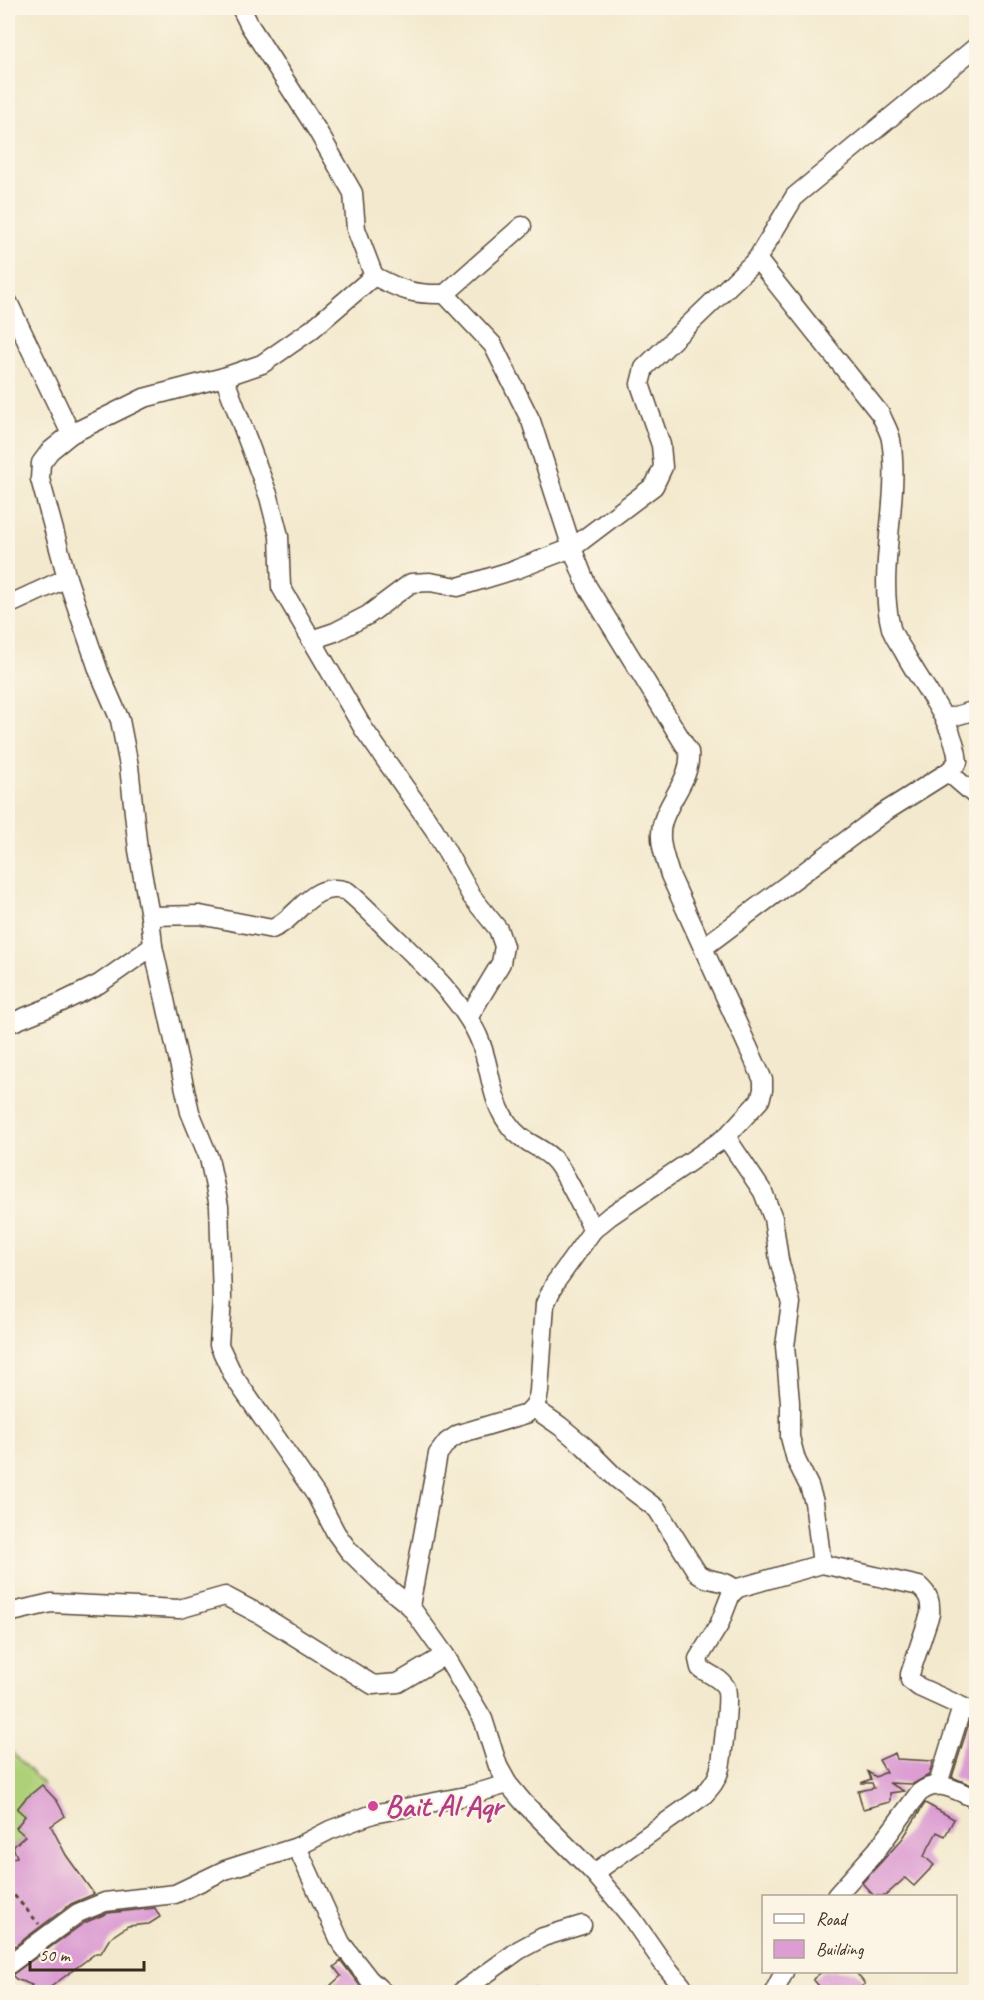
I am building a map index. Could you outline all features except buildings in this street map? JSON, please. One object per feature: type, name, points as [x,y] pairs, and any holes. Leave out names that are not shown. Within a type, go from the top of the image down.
[{"type":"street","points":[[241,8],[250,26],[317,130],[353,193],[356,230],[374,276],[401,290],[423,295],[445,294],[522,226]]},
{"type":"street","points":[[311,640],[335,632],[368,615],[411,583],[430,582],[458,586],[517,569],[572,548],[654,486],[663,467],[662,445],[640,384],[644,368],[757,259],[795,196],[976,47]]},
{"type":"street","points":[[704,946],[883,813],[948,772],[958,762],[957,746],[945,719],[916,675],[891,629],[886,587],[893,468],[891,438],[881,415],[757,259]]},
{"type":"street","points":[[374,276],[311,330],[262,364],[224,377],[144,398],[71,434],[41,463],[40,479],[67,578],[99,672],[120,720],[129,766],[138,850],[150,915],[153,946],[190,1112],[209,1158],[219,1206],[222,1298],[219,1345],[234,1377],[316,1495],[336,1533],[349,1551],[384,1585],[410,1606],[445,1655],[483,1719],[498,1766],[508,1784],[594,1873],[631,1917],[663,1963],[687,1992]]},
{"type":"street","points":[[410,1606],[438,1454],[447,1442],[459,1434],[526,1414],[534,1408],[539,1391],[545,1304],[555,1283],[593,1230],[726,1137],[760,1100],[764,1090],[763,1080],[670,875],[661,846],[662,822],[691,764],[689,752],[587,586],[572,548],[531,421],[493,345],[445,294]]},
{"type":"street","points":[[8,302],[71,434]]},
{"type":"street","points":[[224,377],[269,497],[279,536],[281,587],[363,728],[434,829],[472,897],[498,929],[504,946],[501,963],[468,1018]]},
{"type":"street","points":[[8,605],[67,578]]},
{"type":"street","points":[[945,719],[976,710]]},
{"type":"street","points":[[948,772],[976,796]]},
{"type":"street","points":[[150,915],[200,915],[272,929],[278,927],[305,903],[327,889],[337,888],[347,891],[411,952],[468,1018],[485,1057],[499,1109],[515,1133],[556,1162],[593,1230]]},
{"type":"street","points":[[8,1024],[99,984],[153,946]]},
{"type":"street","points":[[726,1137],[763,1192],[773,1218],[779,1260],[791,1302],[785,1346],[790,1402],[790,1437],[796,1460],[814,1502],[822,1564]]},
{"type":"street","points":[[534,1408],[560,1426],[616,1478],[657,1509],[698,1574],[706,1579],[726,1583],[735,1590]]},
{"type":"street","points":[[594,1873],[703,1796],[713,1785],[722,1757],[727,1693],[721,1681],[700,1668],[698,1659],[719,1625],[735,1590],[822,1564],[919,1586],[927,1593],[931,1603],[930,1614],[910,1680],[969,1710],[938,1784]]},
{"type":"street","points":[[8,1613],[51,1603],[179,1609],[225,1596],[261,1615],[373,1686],[398,1683],[445,1655]]},
{"type":"street","points":[[8,1965],[78,1913],[105,1902],[174,1894],[225,1870],[297,1847],[330,1830],[373,1814],[466,1796],[508,1784]]},
{"type":"street","points":[[837,1895],[876,1851],[919,1793],[931,1785],[938,1784],[976,1799]]},
{"type":"street","points":[[297,1847],[341,1943],[369,1979],[383,1992]]},
{"type":"street","points":[[461,1992],[519,1950],[543,1937],[582,1925]]},
{"type":"street","points":[[774,1992],[783,1973]]},
{"type":"path","points":[[8,1899],[13,1894],[48,1935]]},
{"type":"path","points":[[536,1986],[540,1992]]},
{"type":"green space","points":[[8,1748],[43,1784],[17,1809],[25,1816],[16,1828],[25,1836],[13,1847],[15,1853],[8,1859]]},
{"type":"place","name":"Bait Al Aqr","points":[[373,1806]]}]
